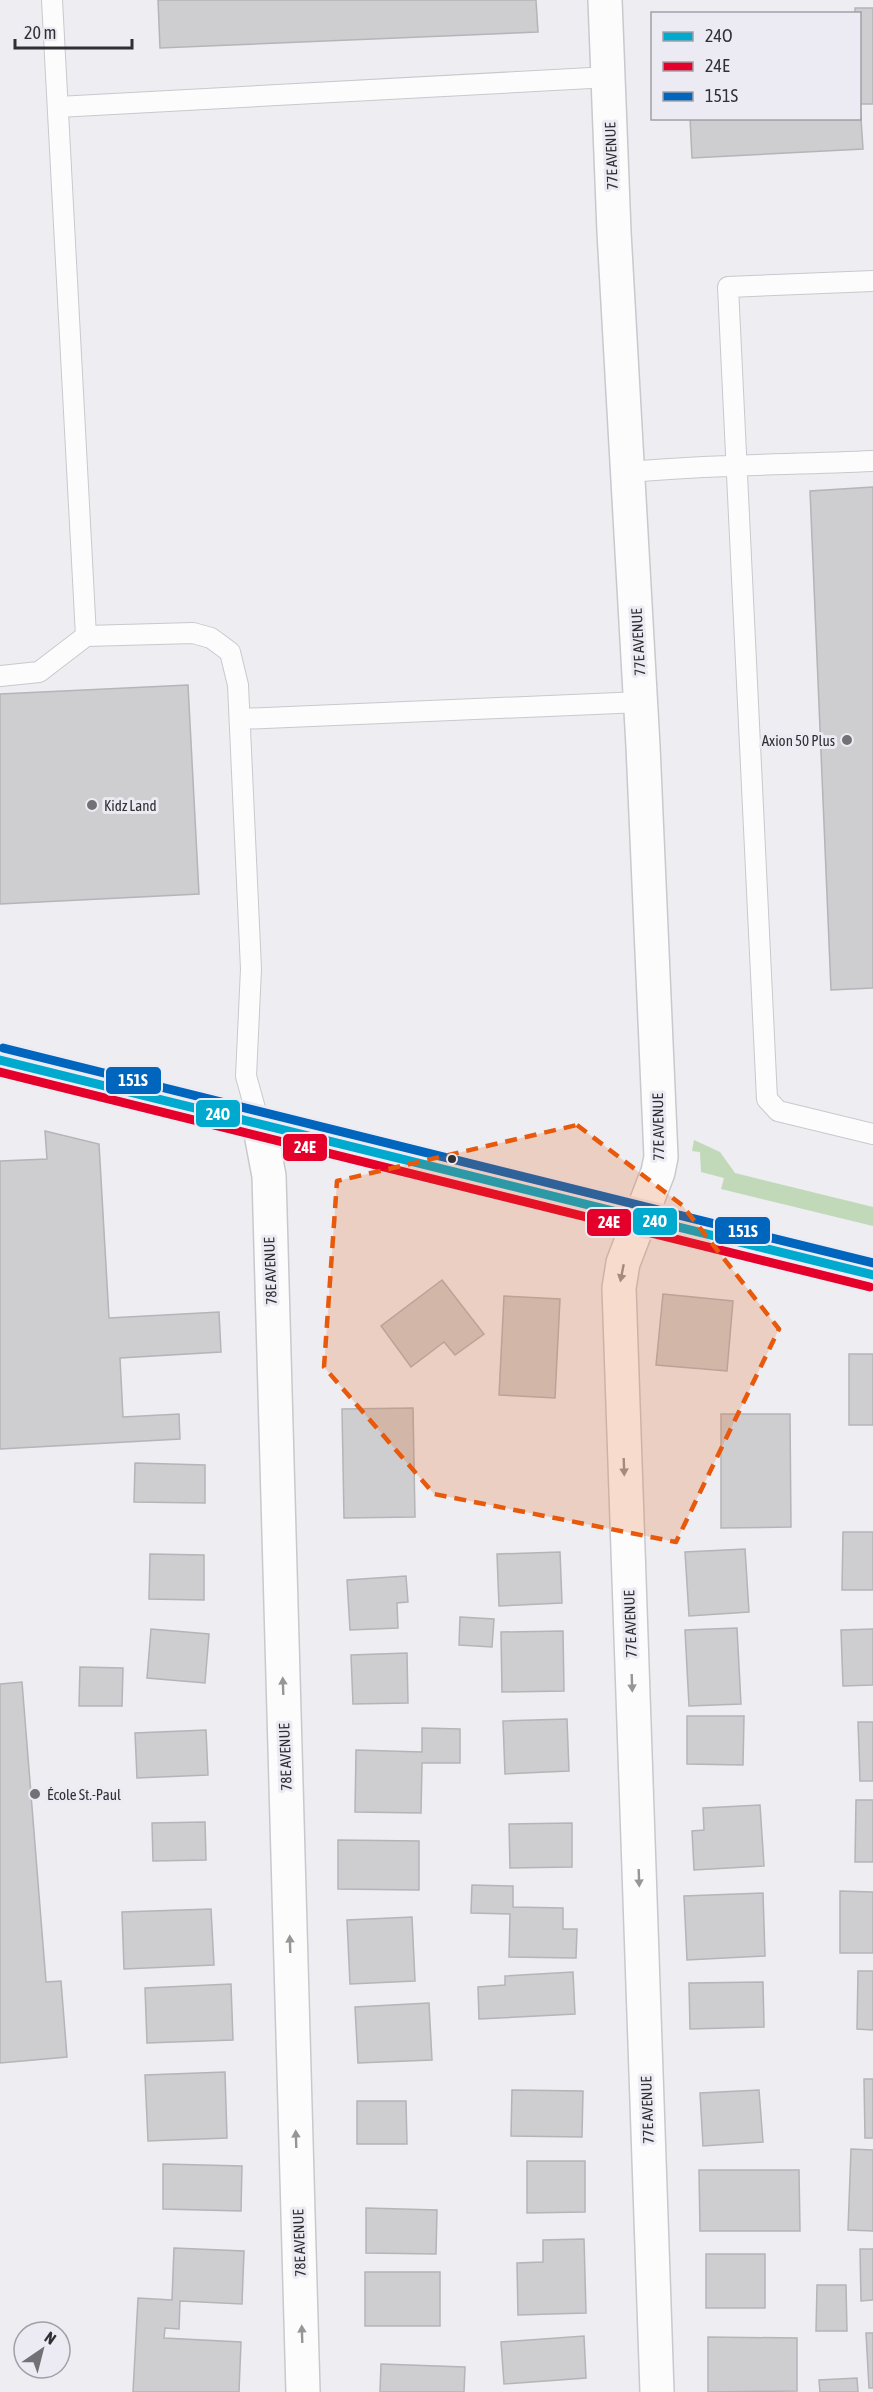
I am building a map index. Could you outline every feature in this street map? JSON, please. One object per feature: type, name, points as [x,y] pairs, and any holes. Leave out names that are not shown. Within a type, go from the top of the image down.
[{"type":"street","name":"77E AVENUE","points":[[605,0],[614,232],[641,702],[661,1157],[623,1263],[619,1288],[657,2392]]},
{"type":"street","points":[[0,1060],[873,1275]]},
{"type":"street","name":"78E AVENUE","points":[[259,1123],[269,1176],[303,2392]]},
{"type":"lane","points":[[52,0],[86,636]]},
{"type":"lane","points":[[58,106],[609,77]]},
{"type":"lane","points":[[873,281],[728,287],[767,1099],[778,1111],[873,1134]]},
{"type":"lane","points":[[628,472],[714,465],[737,467],[873,461]]},
{"type":"lane","points":[[0,676],[39,672],[86,636],[194,633],[221,643],[230,652],[235,666],[240,719],[251,969],[246,1076],[259,1123]]},
{"type":"lane","points":[[240,719],[641,702]]},
{"type":"highlighted area","points":[[577,1125],[682,1205],[779,1329],[676,1542],[434,1494],[324,1367],[337,1181]]},
{"type":"green space","points":[[694,1140],[720,1152],[735,1173],[873,1207],[873,1226],[721,1189],[724,1178],[701,1172],[700,1152],[692,1151]]},
{"type":"building","points":[[158,0],[536,0],[538,32],[160,48]]},
{"type":"building","points":[[855,8],[873,8],[873,104],[861,104],[861,12],[855,12]]},
{"type":"building","points":[[861,119],[863,149],[692,158],[690,120]]},
{"type":"building","name":"Axion 50 Plus","points":[[873,487],[873,988],[831,990],[810,491]]},
{"type":"building","points":[[188,685],[199,894],[0,904],[0,694]]},
{"type":"building","points":[[45,1131],[99,1144],[109,1318],[219,1312],[221,1352],[120,1358],[123,1417],[179,1414],[180,1439],[0,1449],[0,1161],[47,1159]]},
{"type":"building","points":[[442,1280],[484,1334],[455,1355],[444,1342],[411,1367],[381,1326]]},
{"type":"building","points":[[663,1294],[733,1301],[727,1371],[656,1365]]},
{"type":"building","points":[[504,1296],[560,1299],[555,1398],[499,1395]]},
{"type":"building","points":[[849,1354],[873,1354],[873,1425],[849,1425]]},
{"type":"building","points":[[413,1408],[415,1517],[344,1518],[342,1409]]},
{"type":"building","points":[[721,1414],[790,1414],[791,1527],[721,1528]]},
{"type":"building","points":[[135,1463],[205,1465],[205,1503],[134,1502]]},
{"type":"building","points":[[843,1532],[873,1532],[873,1590],[842,1590]]},
{"type":"building","points":[[745,1549],[749,1612],[689,1616],[685,1552]]},
{"type":"building","points":[[560,1552],[562,1603],[499,1606],[497,1554]]},
{"type":"building","points":[[150,1554],[204,1555],[204,1600],[149,1599]]},
{"type":"building","points":[[406,1576],[408,1602],[397,1603],[398,1628],[350,1630],[347,1580]]},
{"type":"building","points":[[460,1617],[494,1619],[492,1647],[459,1645]]},
{"type":"building","points":[[737,1628],[741,1704],[689,1706],[685,1630]]},
{"type":"building","points":[[151,1629],[209,1634],[205,1683],[147,1678]]},
{"type":"building","points":[[873,1629],[873,1685],[843,1686],[841,1630]]},
{"type":"building","points":[[563,1631],[564,1691],[502,1692],[501,1632]]},
{"type":"building","points":[[407,1653],[408,1703],[353,1704],[351,1655]]},
{"type":"building","points":[[80,1667],[123,1668],[122,1706],[79,1706]]},
{"type":"building","points":[[22,1682],[46,1982],[61,1981],[67,2057],[0,2063],[0,1684]]},
{"type":"building","points":[[687,1716],[744,1716],[743,1765],[687,1764]]},
{"type":"building","points":[[567,1719],[569,1771],[505,1774],[503,1721]]},
{"type":"building","points":[[858,1722],[873,1722],[873,1781],[860,1781]]},
{"type":"building","points":[[422,1728],[460,1729],[460,1763],[422,1763],[421,1813],[355,1812],[356,1750],[422,1752]]},
{"type":"building","points":[[206,1730],[208,1775],[137,1778],[135,1733]]},
{"type":"building","points":[[856,1800],[873,1800],[873,1862],[855,1862]]},
{"type":"building","points":[[760,1805],[764,1866],[694,1870],[692,1831],[704,1830],[703,1808]]},
{"type":"building","points":[[205,1822],[206,1860],[153,1861],[152,1823]]},
{"type":"building","points":[[572,1823],[572,1867],[510,1868],[509,1824]]},
{"type":"building","points":[[338,1840],[419,1841],[419,1890],[338,1889]]},
{"type":"building","points":[[472,1885],[513,1886],[513,1907],[563,1908],[563,1929],[577,1929],[576,1958],[509,1957],[510,1914],[471,1913]]},
{"type":"building","points":[[840,1891],[873,1892],[873,1953],[840,1953]]},
{"type":"building","points":[[763,1893],[765,1956],[687,1960],[684,1896]]},
{"type":"building","points":[[211,1909],[214,1965],[124,1969],[122,1912]]},
{"type":"building","points":[[412,1917],[415,1981],[350,1984],[347,1920]]},
{"type":"building","points":[[858,1971],[873,1971],[873,2030],[857,2029]]},
{"type":"building","points":[[573,1972],[575,2014],[479,2019],[478,1987],[505,1985],[505,1976]]},
{"type":"building","points":[[763,1982],[764,2027],[690,2029],[689,1983]]},
{"type":"building","points":[[231,1984],[233,2040],[147,2043],[145,1988]]},
{"type":"building","points":[[429,2003],[432,2060],[358,2063],[355,2007]]},
{"type":"building","points":[[225,2072],[227,2138],[148,2141],[145,2075]]},
{"type":"building","points":[[864,2079],[873,2079],[873,2138],[865,2138]]},
{"type":"building","points":[[512,2090],[583,2091],[582,2137],[511,2136]]},
{"type":"building","points":[[759,2090],[763,2142],[703,2146],[700,2093]]},
{"type":"building","points":[[357,2101],[406,2101],[407,2144],[357,2144]]},
{"type":"building","points":[[851,2149],[873,2150],[873,2231],[848,2230]]},
{"type":"building","points":[[527,2161],[585,2161],[585,2212],[527,2213]]},
{"type":"building","points":[[163,2164],[242,2166],[241,2211],[163,2209]]},
{"type":"building","points":[[699,2170],[799,2170],[800,2231],[700,2231]]},
{"type":"building","points":[[366,2208],[437,2210],[436,2254],[366,2253]]},
{"type":"building","points":[[584,2239],[586,2313],[518,2315],[517,2263],[543,2262],[543,2240]]},
{"type":"building","points":[[174,2248],[244,2251],[242,2304],[180,2301],[179,2329],[165,2328],[164,2338],[241,2342],[239,2392],[133,2392],[138,2298],[172,2300]]},
{"type":"building","points":[[860,2249],[873,2249],[873,2300],[861,2301]]},
{"type":"building","points":[[706,2254],[765,2254],[765,2308],[706,2308]]},
{"type":"building","points":[[365,2272],[440,2272],[440,2326],[365,2326]]},
{"type":"building","points":[[817,2285],[846,2285],[847,2331],[816,2331]]},
{"type":"building","points":[[866,2333],[873,2333],[873,2388],[869,2388]]},
{"type":"building","points":[[584,2336],[586,2378],[504,2384],[501,2342]]},
{"type":"building","points":[[708,2337],[797,2338],[797,2391],[708,2392]]},
{"type":"building","points":[[381,2364],[465,2367],[464,2392],[380,2392]]},
{"type":"building","points":[[857,2378],[858,2392],[820,2392],[819,2380]]},
{"type":"transit line","name":"151S","points":[[3,1048],[873,1263]]},
{"type":"transit line","name":"24O","points":[[0,1060],[873,1275]]},
{"type":"transit line","name":"24E","points":[[0,1072],[870,1287]]},
{"type":"place","name":"Axion 50 Plus","points":[[847,740]]},
{"type":"place","name":"Kidz Land","points":[[92,805]]},
{"type":"place","name":"École St.-Paul","points":[[35,1794]]}]
